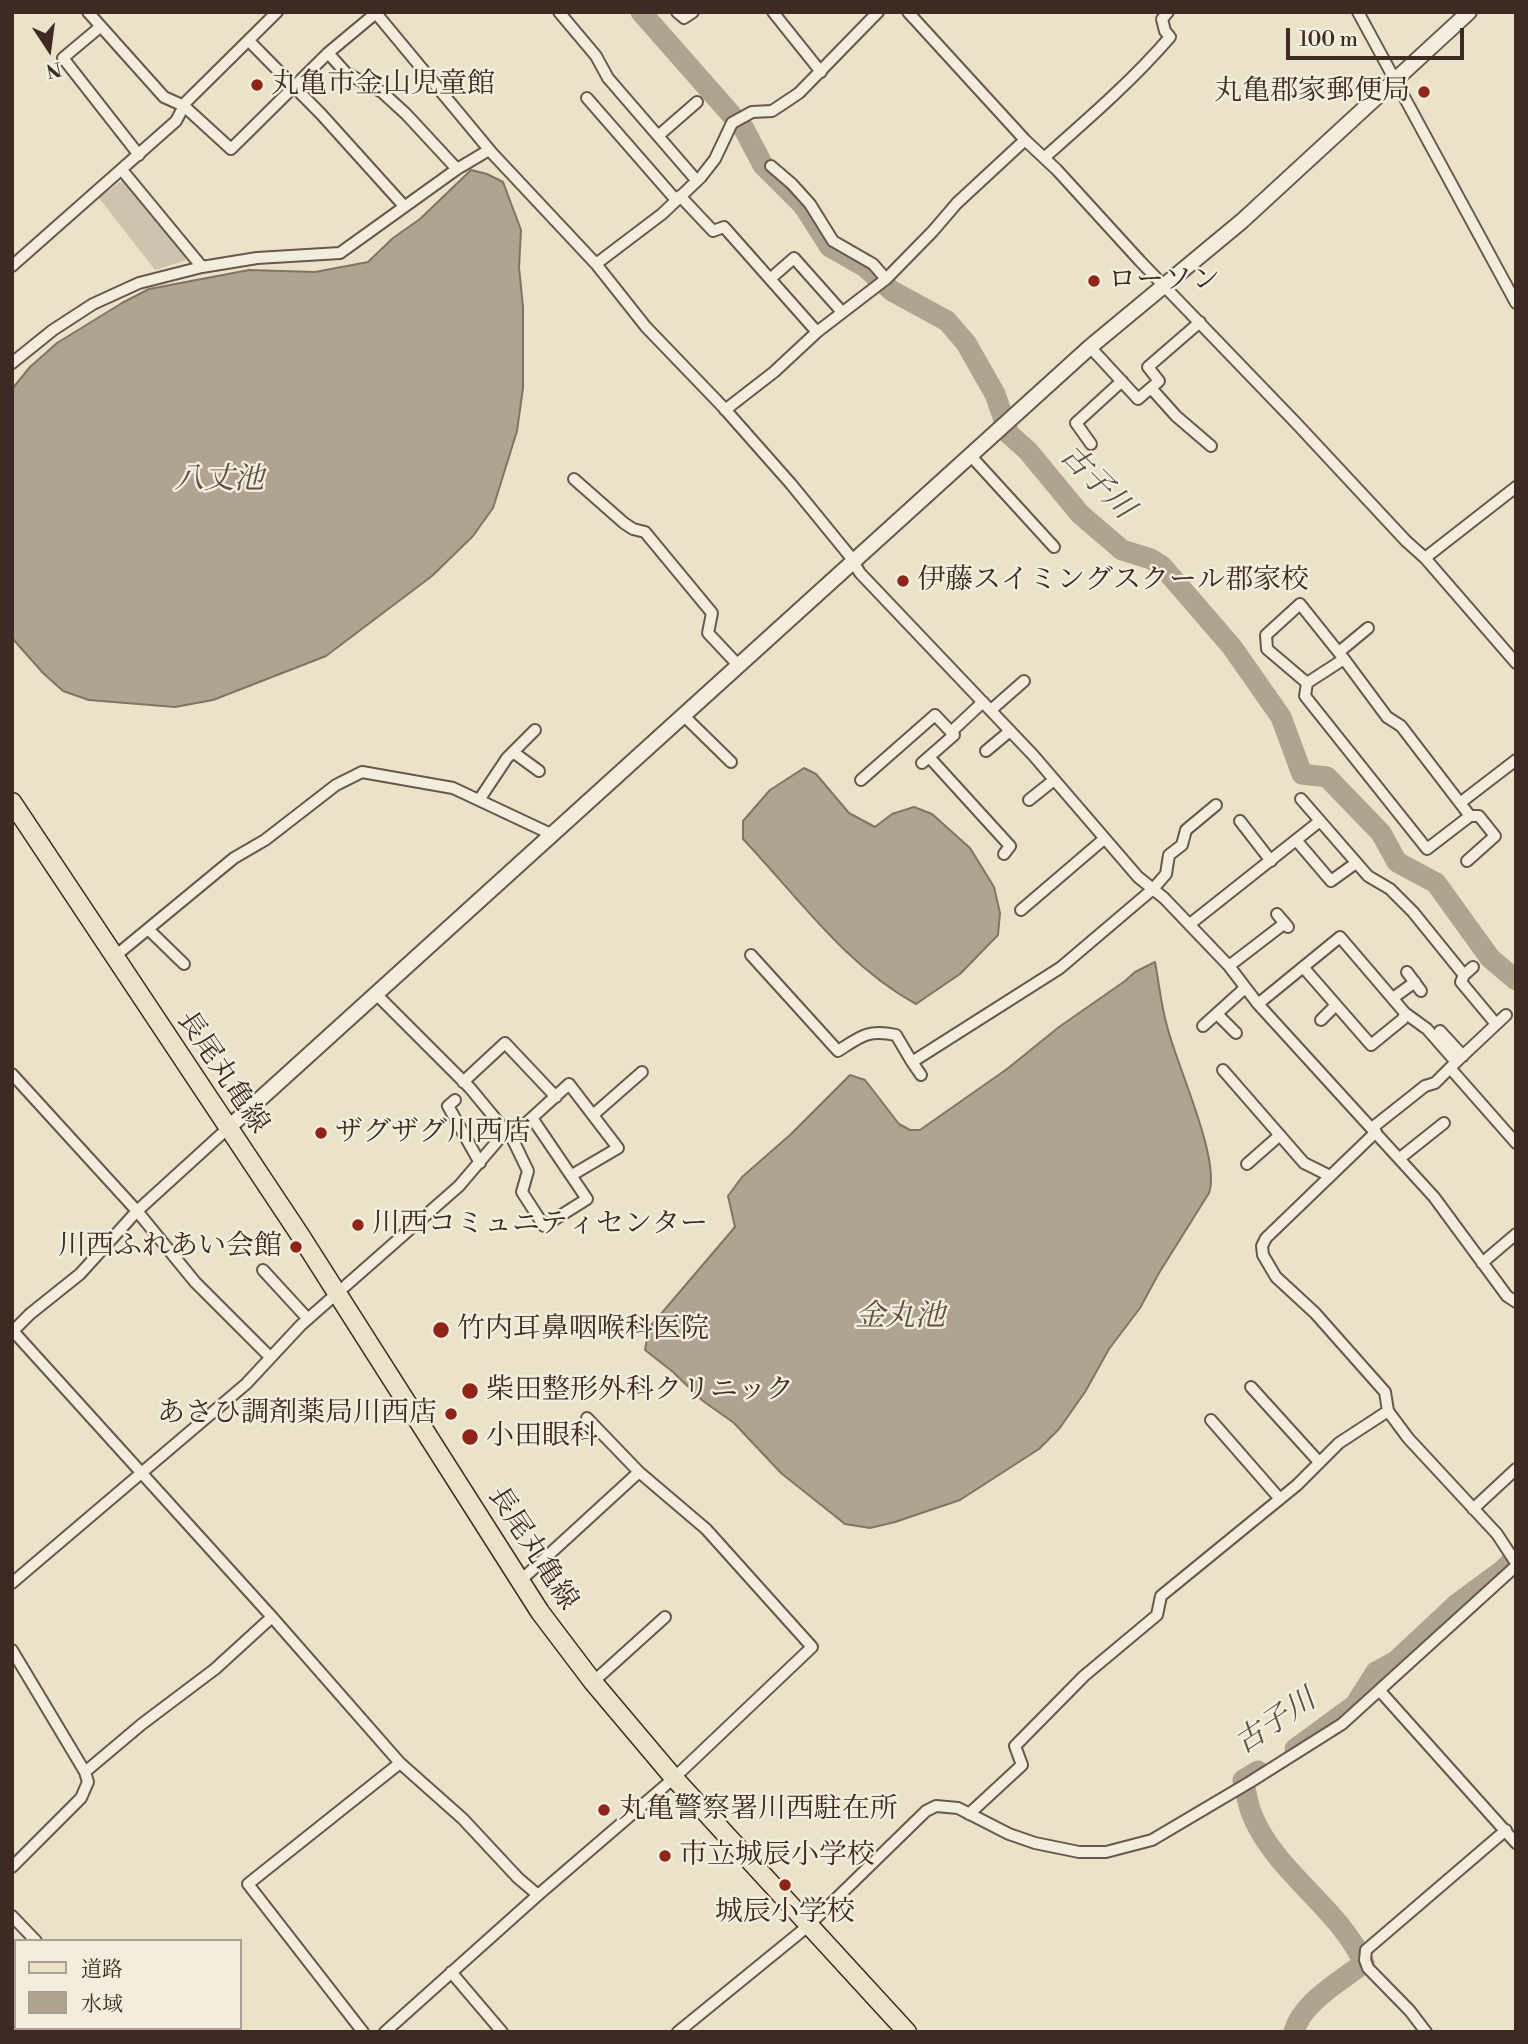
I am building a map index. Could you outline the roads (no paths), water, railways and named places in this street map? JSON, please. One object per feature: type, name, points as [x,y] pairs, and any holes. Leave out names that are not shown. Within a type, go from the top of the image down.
[{"type":"main road","name":"長尾丸亀線","points":[[12,802],[336,1293],[554,1632],[674,1778],[907,2032]]},
{"type":"street","points":[[88,12],[164,97],[184,106],[231,149],[328,53],[375,13],[489,150],[596,264],[646,327],[725,410],[799,494],[860,573],[1010,731],[1138,877],[1229,966],[1258,1004],[1434,1197],[1507,1296],[1516,1301]]},
{"type":"street","points":[[12,266],[176,121],[184,106],[277,12]]},
{"type":"street","points":[[559,12],[596,56],[608,78],[697,181]]},
{"type":"street","points":[[677,12],[684,18],[693,12]]},
{"type":"street","points":[[773,12],[821,72]]},
{"type":"street","points":[[596,264],[697,181],[715,159],[735,121],[752,112],[772,111],[799,93],[878,12]]},
{"type":"street","points":[[908,12],[1025,139],[1425,558],[1516,663]]},
{"type":"street","points":[[1045,157],[1116,93],[1170,37],[1162,25],[1162,19],[1168,12]]},
{"type":"street","points":[[1358,12],[1516,303]]},
{"type":"street","points":[[538,1895],[518,1878],[463,1819],[400,1763],[272,1617],[13,1332],[30,1314],[80,1274],[138,1211],[227,1129],[1090,347],[1242,221],[1469,12]]},
{"type":"street","points":[[100,27],[63,58],[139,155]]},
{"type":"street","points":[[249,41],[404,206]]},
{"type":"street","points":[[328,53],[346,73],[382,92],[457,169]]},
{"type":"street","points":[[587,97],[678,198],[713,231],[724,227],[817,332]]},
{"type":"street","points":[[658,136],[697,103]]},
{"type":"street","points":[[725,410],[774,372],[817,332],[882,283],[957,202],[1025,139]]},
{"type":"street","points":[[12,363],[53,330],[93,304],[139,283],[202,267],[257,258],[340,253],[457,169],[489,150]]},
{"type":"street","points":[[771,166],[810,204],[832,241],[873,264],[882,283]]},
{"type":"street","points":[[122,170],[202,267]]},
{"type":"street","points":[[770,279],[794,258],[842,312]]},
{"type":"street","points":[[1090,347],[1138,399],[1159,381],[1148,368],[1200,322]]},
{"type":"street","points":[[1091,444],[1076,422],[1122,381]]},
{"type":"street","points":[[1151,388],[1176,416],[1211,446]]},
{"type":"street","points":[[970,456],[1054,547]]},
{"type":"street","points":[[574,480],[624,523],[633,529],[645,531],[712,613],[708,633],[739,666]]},
{"type":"street","points":[[1425,558],[1516,487]]},
{"type":"street","points":[[1307,683],[1267,649],[1266,635],[1300,604],[1342,655],[1387,718],[1401,726],[1470,816]]},
{"type":"street","points":[[1367,628],[1342,655],[1307,683],[1305,696],[1427,849],[1470,816],[1479,816],[1494,836],[1467,860]]},
{"type":"street","points":[[951,732],[1024,681]]},
{"type":"street","points":[[861,780],[935,715],[954,735],[925,760],[1010,846],[1004,854]]},
{"type":"street","points":[[684,716],[731,762]]},
{"type":"street","points":[[479,800],[513,752],[534,730]]},
{"type":"street","points":[[986,751],[1010,731]]},
{"type":"street","points":[[513,752],[539,771]]},
{"type":"street","points":[[1460,803],[1516,760]]},
{"type":"street","points":[[114,957],[234,858],[265,839],[351,776],[362,772],[453,788],[553,835]]},
{"type":"street","points":[[1029,800],[1054,780]]},
{"type":"street","points":[[1301,799],[1367,876],[1390,889],[1468,971],[1461,982],[1496,1024]]},
{"type":"street","points":[[912,1062],[1060,968],[1153,889],[1166,874],[1169,855],[1182,845],[1186,830],[1216,805]]},
{"type":"street","points":[[1240,821],[1271,861]]},
{"type":"street","points":[[1190,925],[1320,821]]},
{"type":"street","points":[[1021,910],[1104,839]]},
{"type":"street","points":[[1297,840],[1331,881],[1356,863]]},
{"type":"street","points":[[1229,966],[1283,921]]},
{"type":"street","points":[[148,929],[184,964]]},
{"type":"street","points":[[1258,1004],[1340,937],[1405,1013],[1427,1029],[1457,1062],[1516,1143]]},
{"type":"street","points":[[751,955],[838,1051],[859,1037],[877,1031],[896,1035],[921,1075]]},
{"type":"street","points":[[1303,967],[1371,1045],[1403,1018],[1405,1013]]},
{"type":"street","points":[[1393,998],[1418,986],[1407,972]]},
{"type":"street","points":[[1203,1026],[1245,988]]},
{"type":"street","points":[[376,994],[463,1082],[508,1134],[528,1171],[522,1192],[544,1226],[587,1199],[532,1118]]},
{"type":"street","points":[[1321,1020],[1336,1005]]},
{"type":"street","points":[[1217,1014],[1236,1033]]},
{"type":"street","points":[[678,2032],[808,1926],[926,1811],[945,1805],[1009,1834],[1035,1843],[1079,1852],[1106,1852],[1152,1840],[1342,1724],[1516,1564],[1509,1550],[1423,1455],[1388,1411],[1385,1392],[1315,1313],[1276,1277],[1263,1255],[1262,1246],[1266,1238],[1331,1176],[1374,1130],[1425,1086],[1436,1083],[1506,1015]]},
{"type":"street","points":[[1440,1031],[1457,1062]]},
{"type":"street","points":[[463,1082],[505,1043],[556,1097]]},
{"type":"street","points":[[1223,1070],[1304,1163],[1331,1176]]},
{"type":"street","points":[[593,1115],[642,1072]]},
{"type":"street","points":[[12,1074],[138,1211],[195,1282],[270,1357]]},
{"type":"street","points":[[12,1583],[246,1384],[308,1319],[459,1186],[508,1134],[532,1118],[569,1084],[618,1147],[572,1175]]},
{"type":"street","points":[[456,1100],[448,1106],[480,1163]]},
{"type":"street","points":[[1400,1158],[1444,1123]]},
{"type":"street","points":[[1248,1164],[1280,1136]]},
{"type":"street","points":[[1482,1263],[1516,1234]]},
{"type":"street","points":[[263,1270],[308,1319]]},
{"type":"street","points":[[1251,1387],[1319,1462]]},
{"type":"street","points":[[969,1814],[1022,1765],[1015,1746],[1084,1676],[1157,1615],[1161,1596],[1280,1499],[1339,1443],[1388,1411]]},
{"type":"street","points":[[385,2032],[674,1778],[812,1647],[706,1529],[639,1472],[587,1418]]},
{"type":"street","points":[[1211,1420],[1280,1499]]},
{"type":"street","points":[[1473,1509],[1516,1469]]},
{"type":"street","points":[[520,1581],[639,1472]]},
{"type":"street","points":[[85,1772],[142,1724],[215,1669],[272,1617]]},
{"type":"street","points":[[593,1682],[665,1617]]},
{"type":"street","points":[[12,1650],[85,1772],[88,1782],[81,1798],[12,1867]]},
{"type":"street","points":[[1380,1691],[1516,1843]]},
{"type":"street","points":[[363,2032],[248,1884],[400,1763]]},
{"type":"street","points":[[1426,2032],[1410,2011],[1368,1968],[1366,1950],[1506,1830]]},
{"type":"street","points":[[12,1916],[34,1939]]},
{"type":"street","points":[[451,1972],[501,2031]]},
{"type":"water","name":"八丈池","points":[[471,170],[503,182],[521,230],[519,267],[523,307],[523,388],[517,431],[493,508],[473,536],[432,576],[326,656],[213,700],[175,707],[89,700],[63,691],[12,638],[12,389],[30,367],[57,343],[149,289],[249,270],[315,272],[368,262],[393,238],[420,219]]},
{"type":"water","points":[[804,768],[816,774],[849,813],[875,827],[892,814],[914,807],[932,814],[970,848],[994,887],[1000,913],[998,935],[960,974],[916,1004],[890,988],[845,950],[743,839],[743,821],[770,790]]},
{"type":"water","name":"金丸池","points":[[1155,962],[1167,1026],[1209,1158],[1209,1193],[1140,1308],[1109,1349],[1085,1392],[1059,1429],[1039,1449],[960,1500],[870,1528],[845,1524],[781,1473],[734,1423],[703,1401],[645,1350],[649,1328],[735,1227],[728,1196],[742,1177],[790,1135],[850,1075],[865,1080],[899,1124],[910,1130],[920,1130],[1007,1069],[1135,972]]},
{"type":"waterway","name":"古子川","points":[[641,12],[744,129],[763,165],[803,205],[830,247],[865,267],[892,291],[947,321],[966,343],[995,394],[1009,434],[1028,451],[1080,514],[1122,550],[1151,559],[1162,566],[1232,647],[1281,717],[1302,774],[1327,777],[1381,833],[1397,862],[1436,883],[1490,958],[1516,980]]},
{"type":"waterway","name":"古子川","points":[[1295,1749],[1355,1705],[1376,1672],[1396,1661],[1457,1604],[1516,1557]]},
{"type":"waterway","name":"古子川","points":[[1258,1771],[1243,1780],[1251,1813],[1264,1837],[1277,1856],[1339,1924],[1364,1963],[1313,2002],[1298,2021],[1294,2032]]},
{"type":"place","name":"丸亀市金山児童館","points":[[257,85]]},
{"type":"place","name":"丸亀郡家郵便局","points":[[1424,92]]},
{"type":"place","name":"ローソン","points":[[1094,281]]},
{"type":"place","name":"伊藤スイミングスクール郡家校","points":[[903,581]]},
{"type":"place","name":"ザグザグ川西店","points":[[321,1133]]},
{"type":"place","name":"川西コミュニティセンター","points":[[358,1225]]},
{"type":"place","name":"川西ふれあい会館","points":[[296,1247]]},
{"type":"place","name":"竹内耳鼻咽喉科医院","points":[[441,1330]]},
{"type":"place","name":"柴田整形外科クリニック","points":[[470,1391]]},
{"type":"place","name":"あさひ調剤薬局川西店","points":[[451,1414]]},
{"type":"place","name":"小田眼科","points":[[470,1437]]},
{"type":"place","name":"丸亀警察署川西駐在所","points":[[604,1810]]},
{"type":"place","name":"市立城辰小学校","points":[[665,1856]]},
{"type":"place","name":"城辰小学校","points":[[785,1885]]}]
